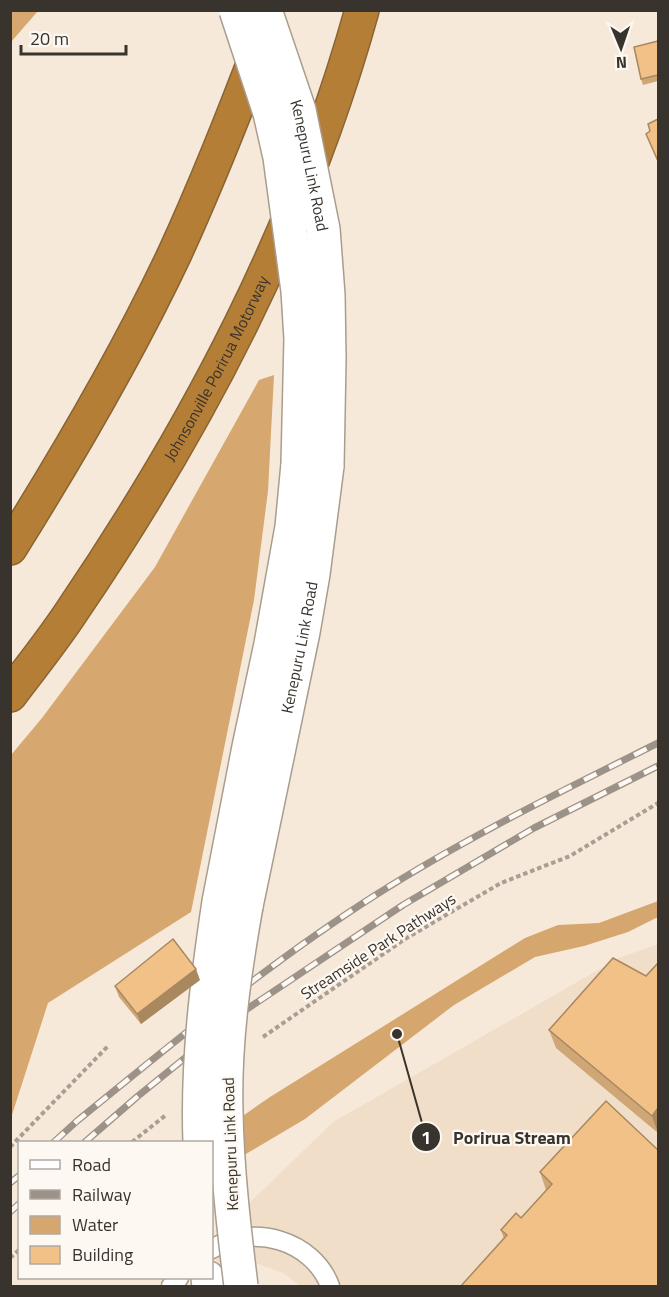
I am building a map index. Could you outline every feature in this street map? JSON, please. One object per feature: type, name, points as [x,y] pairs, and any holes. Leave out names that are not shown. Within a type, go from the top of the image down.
[{"type":"highway","points":[[10,548],[51,482],[122,356],[174,253],[222,144],[274,10]]},
{"type":"highway","name":"Johnsonville Porirua Motorway","points":[[10,695],[72,612],[180,440],[220,368],[264,279],[328,122],[362,10]]},
{"type":"main road","name":"Kenepuru Link Road","points":[[200,1141],[200,1076],[206,994],[232,904],[303,632],[313,574],[313,465],[297,280],[280,158],[270,113],[236,10]]},
{"type":"main road","name":"Kenepuru Link Road","points":[[265,10],[299,110],[323,229],[329,348],[313,465]]},
{"type":"main road","name":"Kenepuru Link Road","points":[[232,904],[234,975],[226,1111],[234,1231],[241,1287]]},
{"type":"lane","points":[[213,1250],[238,1237],[262,1236],[288,1243],[310,1258],[328,1280],[330,1287]]},
{"type":"path","name":"Streamside Park Pathways","points":[[262,1038],[405,939],[501,883],[570,856],[658,803]]},
{"type":"path","points":[[10,1148],[108,1046]]},
{"type":"path","points":[[134,1141],[173,1109]]},
{"type":"shaded area","points":[[10,11],[38,11],[11,42]]},
{"type":"shaded area","points":[[274,375],[268,491],[254,600],[191,912],[48,1003],[11,1118],[11,755],[42,718],[155,567],[259,380]]},
{"type":"shaded area","points":[[658,944],[658,1286],[300,1286],[283,1273],[250,1261],[216,1265],[213,1268],[213,1238],[333,1122],[619,958]]},
{"type":"water","points":[[658,901],[658,917],[628,932],[584,946],[535,957],[454,1005],[305,1119],[213,1173],[213,1141],[206,1141],[270,1097],[525,938],[558,925],[599,923]]},
{"type":"building","points":[[658,41],[658,75],[641,79],[634,47]]},
{"type":"building","points":[[658,119],[658,161],[646,134],[650,131],[648,124]]},
{"type":"building","points":[[173,939],[196,969],[137,1014],[115,986]]},
{"type":"building","points":[[613,958],[646,976],[658,963],[658,1108],[652,1116],[549,1030]]},
{"type":"building","points":[[606,1101],[658,1150],[658,1287],[460,1287],[507,1235],[501,1230],[516,1213],[521,1218],[552,1184],[540,1172]]},
{"type":"railway","points":[[55,1141],[222,1004],[297,948],[374,896],[479,835],[658,743]]},
{"type":"railway","points":[[86,1141],[238,1015],[403,905],[534,828],[658,766]]},
{"type":"railway","points":[[10,1183],[18,1177]]},
{"type":"railway","points":[[10,1212],[18,1205]]},
{"type":"place","name":"Porirua Stream","points":[[397,1034]]}]
